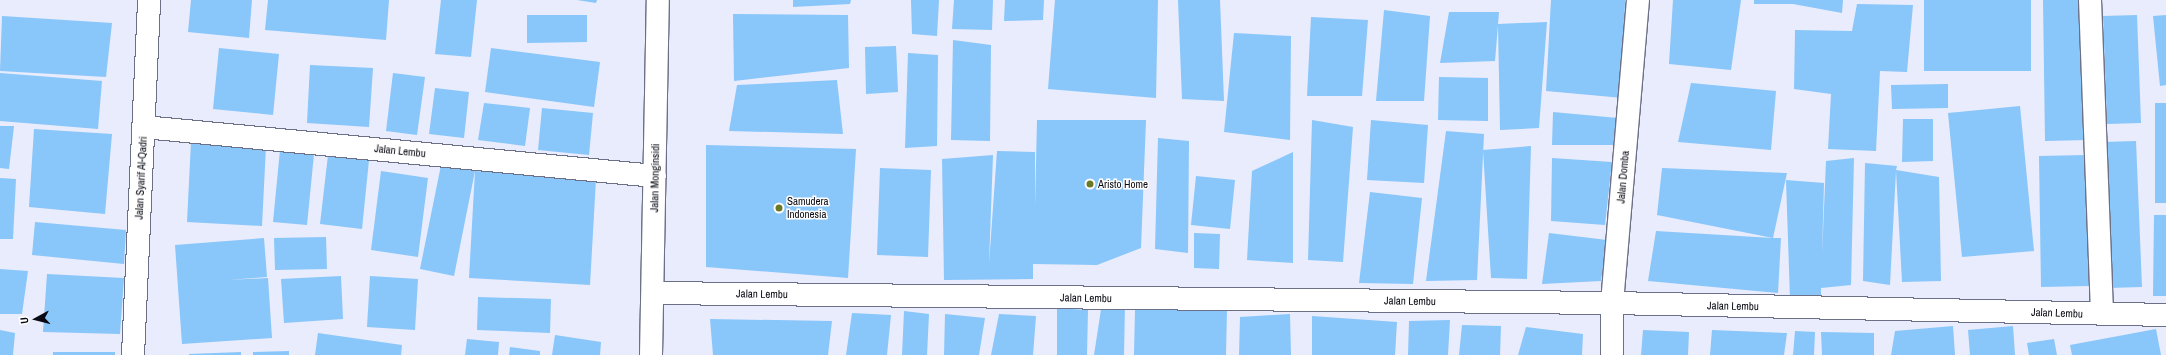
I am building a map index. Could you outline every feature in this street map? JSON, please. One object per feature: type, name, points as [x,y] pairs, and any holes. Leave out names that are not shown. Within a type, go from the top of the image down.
[{"type":"street","name":"Jalan Syarif Al-Qadri","points":[[133,355],[149,0]]},
{"type":"street","name":"Jalan Monginsidi","points":[[651,355],[658,0]]},
{"type":"street","name":"Jalan Domba","points":[[1612,355],[1612,303],[1638,0]]},
{"type":"street","points":[[2090,0],[2102,314]]},
{"type":"street","name":"Jalan Lembu","points":[[144,126],[655,176]]},
{"type":"street","name":"Jalan Lembu","points":[[653,293],[1612,303],[2166,315]]},
{"type":"building","points":[[191,0],[252,0],[249,38],[188,32]]},
{"type":"building","points":[[268,0],[389,0],[386,40],[265,30]]},
{"type":"building","points":[[441,0],[477,0],[471,57],[435,54]]},
{"type":"building","points":[[577,0],[597,0],[596,3]]},
{"type":"building","points":[[793,0],[851,0],[850,4],[793,7]]},
{"type":"building","points":[[911,0],[939,0],[937,36],[912,34]]},
{"type":"building","points":[[954,0],[993,0],[992,30],[952,29]]},
{"type":"building","points":[[1005,0],[1044,0],[1043,20],[1004,21]]},
{"type":"building","points":[[1055,0],[1158,0],[1156,98],[1048,89]]},
{"type":"building","points":[[1178,0],[1220,0],[1224,101],[1182,99]]},
{"type":"building","points":[[1551,0],[1625,0],[1623,98],[1546,91]]},
{"type":"building","points":[[1673,0],[1741,0],[1731,70],[1669,64]]},
{"type":"building","points":[[1754,0],[1843,0],[1842,13],[1793,4],[1754,4]]},
{"type":"building","points":[[1924,0],[2031,0],[2031,71],[1924,71]]},
{"type":"building","points":[[2043,0],[2085,0],[2088,140],[2045,141]]},
{"type":"building","points":[[1857,4],[1913,5],[1907,72],[1880,71],[1876,151],[1828,149],[1831,94],[1794,89],[1795,30],[1852,31]]},
{"type":"building","points":[[1384,10],[1430,16],[1424,101],[1376,101]]},
{"type":"building","points":[[1449,12],[1499,12],[1498,24],[1547,22],[1539,128],[1500,130],[1498,25],[1495,61],[1440,63]]},
{"type":"building","points":[[733,14],[848,15],[849,68],[734,81]]},
{"type":"building","points":[[527,15],[587,15],[587,42],[527,43]]},
{"type":"building","points":[[2137,15],[2141,123],[2107,124],[2103,16]]},
{"type":"building","points":[[2166,15],[2166,85],[2160,86],[2153,16]]},
{"type":"building","points":[[2,16],[112,23],[106,77],[0,71]]},
{"type":"building","points":[[1311,17],[1368,20],[1362,96],[1307,96]]},
{"type":"building","points":[[1234,33],[1291,36],[1290,140],[1224,132]]},
{"type":"building","points":[[953,40],[991,45],[990,141],[951,140]]},
{"type":"building","points":[[896,46],[898,92],[866,94],[865,47]]},
{"type":"building","points":[[219,48],[279,54],[273,115],[213,109]]},
{"type":"building","points":[[491,48],[600,62],[594,107],[485,92]]},
{"type":"building","points":[[908,53],[938,55],[937,146],[905,148]]},
{"type":"building","points":[[310,65],[373,68],[369,127],[307,123]]},
{"type":"building","points":[[0,73],[102,81],[98,129],[0,121]]},
{"type":"building","points":[[393,73],[425,77],[417,135],[386,131]]},
{"type":"building","points":[[1439,77],[1488,78],[1488,121],[1438,120]]},
{"type":"building","points":[[837,80],[843,134],[729,131],[737,85]]},
{"type":"building","points":[[1691,83],[1776,91],[1771,150],[1678,142]]},
{"type":"building","points":[[1948,84],[1948,108],[1892,109],[1891,85]]},
{"type":"building","points":[[435,88],[469,92],[464,138],[429,134]]},
{"type":"building","points":[[484,103],[530,108],[525,146],[478,140]]},
{"type":"building","points":[[2155,103],[2166,103],[2166,203],[2155,203]]},
{"type":"building","points":[[2020,106],[2034,251],[1962,257],[1948,113]]},
{"type":"building","points":[[542,108],[593,113],[589,155],[538,150]]},
{"type":"building","points":[[1553,112],[1618,118],[1618,145],[1552,145]]},
{"type":"building","points":[[1903,119],[1933,119],[1933,161],[1902,162]]},
{"type":"building","points":[[1037,120],[1146,120],[1141,248],[1097,265],[1033,264],[1033,279],[944,280],[942,159],[993,155],[989,264],[997,151],[1035,152],[1035,207]]},
{"type":"building","points":[[1312,120],[1353,127],[1343,262],[1308,260]]},
{"type":"building","points":[[1371,120],[1428,125],[1424,183],[1367,180]]},
{"type":"building","points":[[0,126],[14,126],[9,169],[0,168]]},
{"type":"building","points":[[34,129],[112,134],[105,214],[29,207]]},
{"type":"building","points":[[1446,131],[1484,134],[1477,280],[1426,281]]},
{"type":"building","points":[[1158,138],[1189,141],[1188,253],[1155,249]]},
{"type":"building","points":[[2136,141],[2142,287],[2108,288],[2103,142]]},
{"type":"building","points":[[191,142],[266,146],[262,226],[187,222]]},
{"type":"building","name":"Samudera Indonesia","points":[[706,145],[856,149],[848,278],[706,267]]},
{"type":"building","points":[[1531,146],[1527,279],[1491,278],[1483,150]]},
{"type":"building","points":[[280,150],[314,154],[307,225],[273,222]]},
{"type":"building","points":[[1293,152],[1293,263],[1247,260],[1252,171]]},
{"type":"building","points":[[328,155],[369,160],[362,229],[320,224]]},
{"type":"building","points":[[2087,155],[2089,286],[2041,287],[2039,156]]},
{"type":"building","points":[[1552,158],[1612,162],[1605,225],[1551,221]]},
{"type":"building","points":[[1854,158],[1851,285],[1821,288],[1821,299],[1790,299],[1786,180],[1824,183],[1822,256],[1826,161]]},
{"type":"building","points":[[1865,163],[1897,166],[1896,170],[1939,177],[1941,281],[1902,282],[1896,171],[1890,285],[1863,281]]},
{"type":"building","points":[[441,165],[475,171],[454,276],[420,269]]},
{"type":"building","points":[[880,168],[931,170],[928,257],[877,255]]},
{"type":"building","points":[[1662,168],[1787,173],[1773,238],[1657,215]]},
{"type":"building","points":[[381,171],[428,178],[418,257],[371,250]]},
{"type":"building","points":[[475,171],[596,179],[590,285],[469,278]]},
{"type":"building","points":[[1196,176],[1235,180],[1230,229],[1191,225]]},
{"type":"building","points":[[0,178],[16,179],[13,239],[0,239]]},
{"type":"building","points":[[1370,192],[1422,198],[1413,284],[1359,283]]},
{"type":"building","points":[[2154,215],[2166,215],[2166,296],[2153,296]]},
{"type":"building","points":[[35,222],[126,230],[124,264],[32,255]]},
{"type":"building","points":[[1656,231],[1781,238],[1778,293],[1648,281]]},
{"type":"building","points":[[1194,233],[1220,234],[1219,269],[1194,268]]},
{"type":"building","points":[[1549,233],[1607,240],[1601,281],[1542,284]]},
{"type":"building","points":[[326,237],[327,269],[275,270],[274,238]]},
{"type":"building","points":[[264,238],[267,277],[228,280],[268,278],[272,338],[182,344],[175,245]]},
{"type":"building","points":[[0,269],[28,271],[22,314],[0,314]]},
{"type":"building","points":[[47,274],[124,278],[120,334],[43,332]]},
{"type":"building","points":[[341,276],[343,319],[284,323],[281,279]]},
{"type":"building","points":[[370,276],[418,279],[415,330],[367,327]]},
{"type":"building","points":[[478,297],[551,299],[550,333],[477,330]]},
{"type":"building","points":[[1102,303],[1125,304],[1124,355],[1094,355]]},
{"type":"building","points":[[1057,308],[1088,310],[1087,355],[1057,355]]},
{"type":"building","points":[[1135,310],[1227,310],[1226,355],[1134,355]]},
{"type":"building","points":[[904,311],[929,314],[927,355],[902,355]]},
{"type":"building","points":[[852,313],[891,315],[887,355],[846,355]]},
{"type":"building","points":[[945,314],[985,318],[979,355],[944,355]]},
{"type":"building","points":[[999,314],[1036,316],[1033,355],[991,355]]},
{"type":"building","points":[[1290,314],[1291,355],[1239,355],[1240,317]]},
{"type":"building","points":[[1312,316],[1397,322],[1395,355],[1312,355]]},
{"type":"building","points":[[710,319],[832,321],[828,355],[713,355]]},
{"type":"building","points":[[1450,320],[1448,355],[1408,355],[1409,321]]},
{"type":"building","points":[[1462,325],[1501,326],[1500,355],[1459,355]]},
{"type":"building","points":[[1953,326],[1955,355],[1891,355],[1895,331]]},
{"type":"building","points":[[2013,326],[2015,355],[1970,355],[1968,330]]},
{"type":"building","points":[[1526,327],[1583,334],[1582,355],[1518,355]]},
{"type":"building","points":[[2156,329],[2161,355],[2072,355],[2070,345]]},
{"type":"building","points":[[0,330],[15,333],[13,355],[0,355]]},
{"type":"building","points":[[1643,330],[1689,332],[1688,355],[1641,355]]},
{"type":"building","points":[[1712,330],[1787,333],[1784,355],[1710,355]]},
{"type":"building","points":[[1795,331],[1815,332],[1814,355],[1793,355]]},
{"type":"building","points":[[1821,332],[1874,333],[1874,355],[1822,355]]},
{"type":"building","points":[[318,333],[402,345],[401,355],[315,355]]},
{"type":"building","points":[[555,335],[601,342],[600,355],[552,355]]},
{"type":"building","points":[[467,339],[499,342],[498,355],[465,355]]},
{"type":"building","points":[[2054,339],[2057,355],[2029,355],[2027,343]]},
{"type":"building","points":[[510,347],[540,351],[540,355],[509,355]]},
{"type":"building","points":[[289,351],[289,355],[253,355],[253,352]]},
{"type":"building","points":[[53,352],[115,352],[115,355],[53,355]]},
{"type":"building","points":[[241,352],[241,355],[189,355],[189,354]]},
{"type":"place","name":"Aristo Home","points":[[1090,184]]},
{"type":"place","name":"Samudera Indonesia","points":[[779,208]]}]
